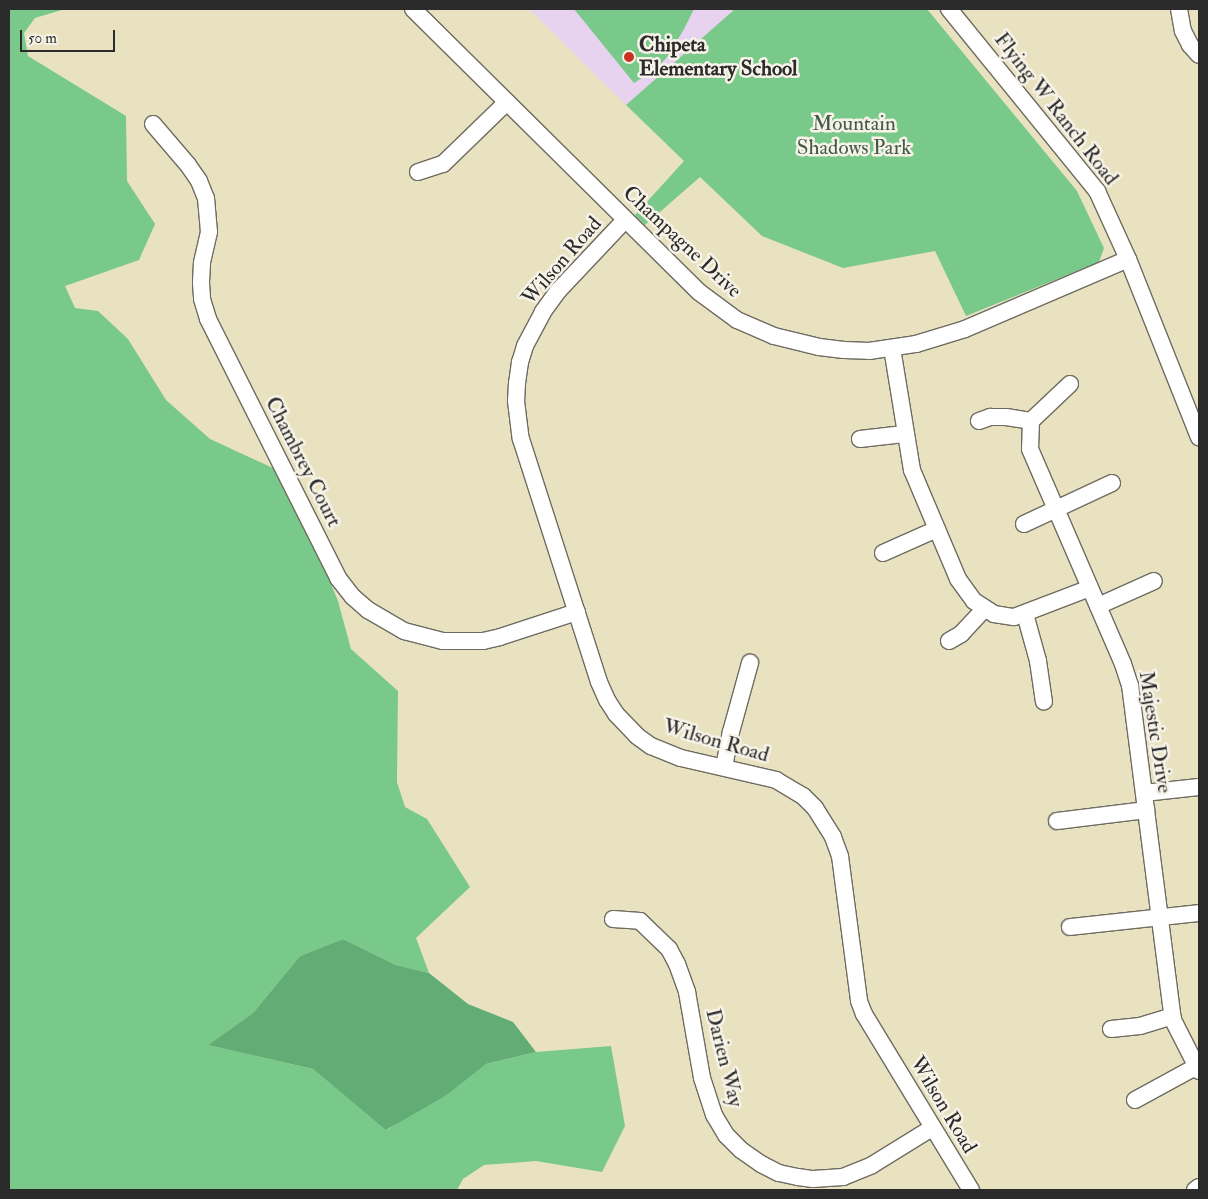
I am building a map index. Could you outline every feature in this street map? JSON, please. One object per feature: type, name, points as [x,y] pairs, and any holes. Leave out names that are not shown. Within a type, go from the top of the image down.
[{"type":"street","name":"Champagne Drive","points":[[413,9],[699,292],[719,308],[754,329],[819,348],[869,351],[916,344],[965,329],[1128,259]]},
{"type":"street","name":"Flying W Ranch Road","points":[[948,9],[1079,166],[1097,191],[1128,259],[1199,438]]},
{"type":"street","points":[[1179,9],[1183,30],[1190,44],[1199,54]]},
{"type":"street","points":[[418,172],[443,164],[507,102]]},
{"type":"street","name":"Chambrey Court","points":[[153,124],[188,164],[199,181],[206,198],[209,232],[201,283],[202,299],[208,319],[338,578],[353,597],[368,610],[404,631],[443,641],[492,639],[577,612]]},
{"type":"street","name":"Wilson Road","points":[[625,220],[558,291],[543,312],[520,362],[516,401],[521,439],[604,694],[626,725],[651,746],[666,752],[776,780],[803,796],[824,822],[840,856],[859,1002],[864,1014],[971,1190]]},
{"type":"street","points":[[892,348],[904,434],[912,470],[958,579],[974,601],[984,608],[1005,617],[1025,614],[1090,588]]},
{"type":"street","points":[[979,421],[990,417],[1006,417],[1031,421],[1070,384]]},
{"type":"street","name":"Majestic Drive","points":[[1031,421],[1030,449],[1098,606],[1130,686],[1172,1016],[1178,1032],[1198,1069],[1135,1100]]},
{"type":"street","points":[[860,439],[904,434]]},
{"type":"street","points":[[1024,524],[1112,483]]},
{"type":"street","points":[[883,553],[937,529]]},
{"type":"street","points":[[1098,606],[1154,581]]},
{"type":"street","points":[[950,641],[961,634],[984,608]]},
{"type":"street","points":[[1025,614],[1038,661],[1044,702]]},
{"type":"street","points":[[724,767],[731,732],[750,662]]},
{"type":"street","points":[[1144,793],[1199,787]]},
{"type":"street","name":"Majestic Drive","points":[[1057,821],[1146,810]]},
{"type":"street","points":[[1070,927],[1199,913]]},
{"type":"street","name":"Darien Way","points":[[613,919],[640,921],[669,950],[677,964],[687,992],[702,1078],[714,1115],[726,1135],[741,1150],[761,1164],[780,1173],[798,1177],[814,1179],[844,1177],[872,1165],[932,1128]]},
{"type":"street","points":[[1112,1029],[1140,1026],[1172,1016]]},
{"type":"street","points":[[1195,1190],[1199,1187]]},
{"type":"shaded area","name":"Chipeta Elementary School","points":[[529,9],[735,9],[626,105]]},
{"type":"green space","points":[[9,9],[65,9],[35,18],[24,33],[28,56],[126,116],[127,181],[155,224],[139,260],[65,286],[75,308],[98,311],[128,339],[166,400],[210,439],[286,474],[338,601],[351,649],[398,691],[397,782],[405,807],[427,819],[470,887],[416,938],[429,973],[396,965],[343,939],[300,956],[253,1013],[208,1045],[313,1069],[387,1130],[486,1064],[536,1052],[611,1046],[625,1126],[602,1172],[536,1161],[484,1165],[463,1179],[457,1190],[9,1190]]},
{"type":"green space","points":[[574,9],[694,9],[668,56],[656,69],[634,83]]},
{"type":"green space","name":"Mountain Shadows Park","points":[[735,9],[927,9],[1077,191],[1104,248],[1099,262],[966,316],[935,251],[843,268],[762,236],[700,177],[645,225],[635,215],[684,161],[626,105]]},
{"type":"green space","points":[[343,939],[396,965],[429,973],[468,1004],[513,1022],[536,1052],[486,1064],[445,1096],[386,1130],[313,1069],[208,1045],[253,1013],[300,956]]},
{"type":"place","name":"Chipeta Elementary School","points":[[629,57]]}]
